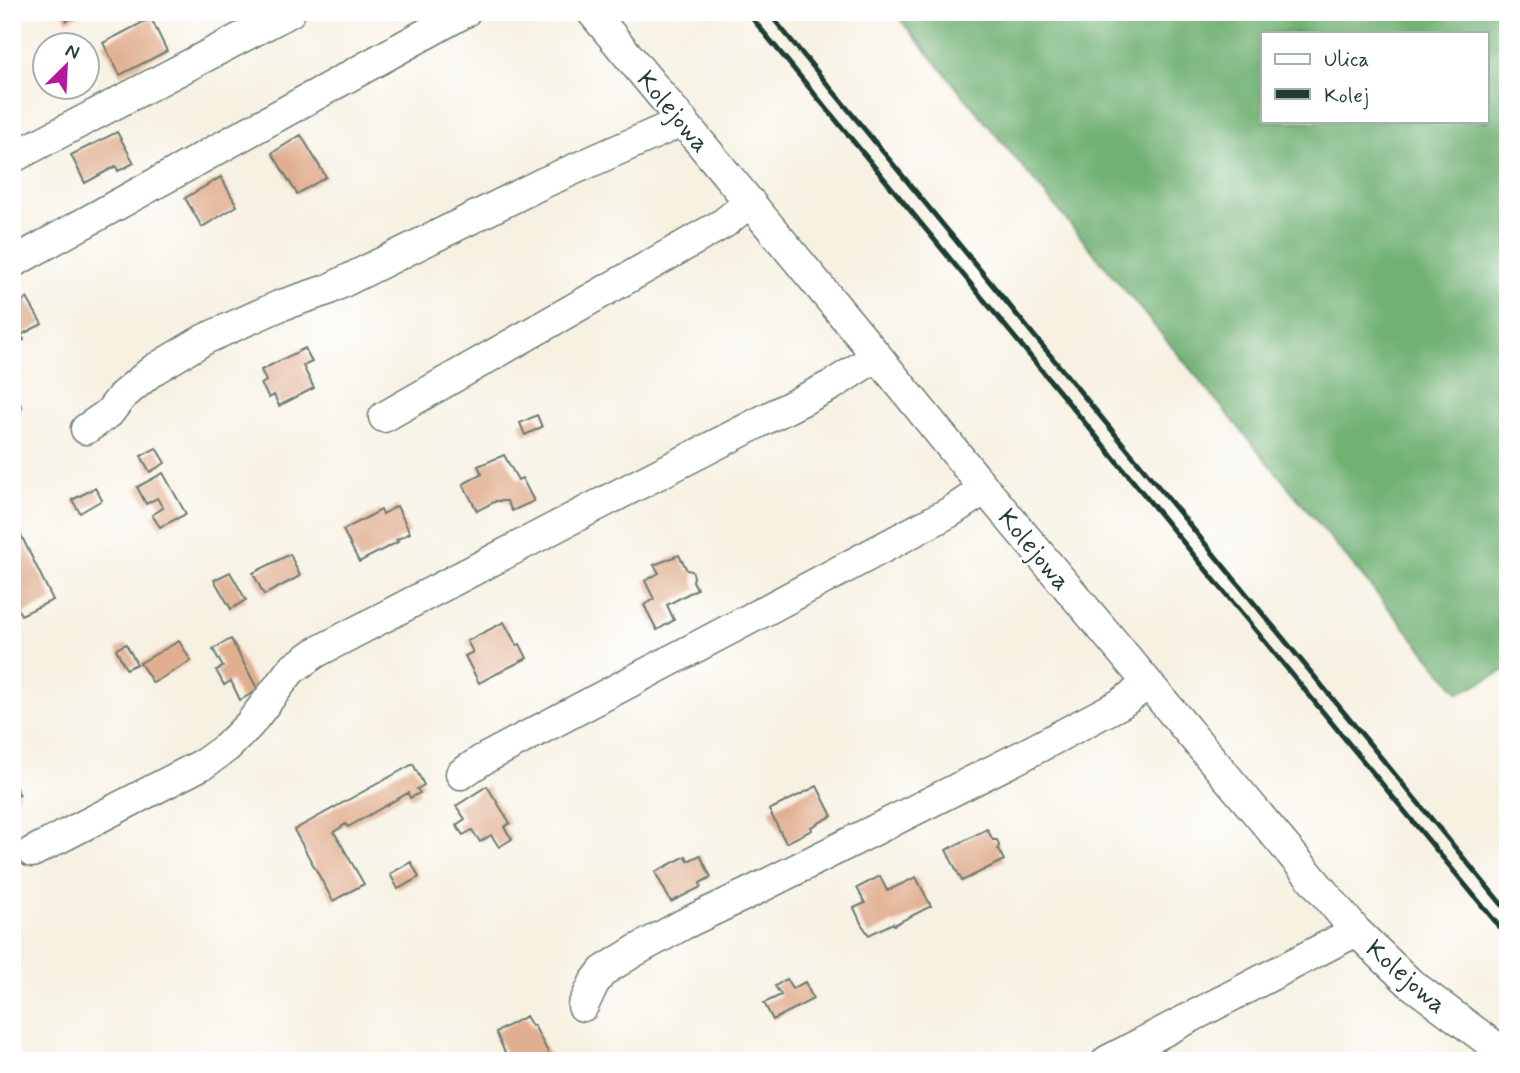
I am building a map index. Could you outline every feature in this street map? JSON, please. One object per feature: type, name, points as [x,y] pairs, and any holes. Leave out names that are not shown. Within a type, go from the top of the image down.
[{"type":"street","points":[[12,158],[290,12]]},
{"type":"street","points":[[12,262],[465,12]]},
{"type":"street","name":"Kolejowa","points":[[592,12],[985,489],[1356,931],[1409,983],[1508,1056]]},
{"type":"street","points":[[86,429],[109,412],[122,396],[153,370],[205,340],[279,306],[327,290],[543,183],[683,121]]},
{"type":"street","points":[[384,417],[724,223],[750,202]]},
{"type":"street","points":[[32,852],[205,764],[249,725],[291,670],[316,653],[610,498],[832,386],[877,356]]},
{"type":"street","points":[[461,774],[491,755],[950,512],[985,489]]},
{"type":"street","points":[[583,1006],[603,971],[635,951],[1020,757],[1121,704],[1148,684]]},
{"type":"street","points":[[1107,1061],[1356,931]]},
{"type":"green space","points":[[894,12],[1508,12],[1508,669],[1459,693]]},
{"type":"building","points":[[62,12],[84,12],[67,21]]},
{"type":"building","points":[[151,18],[167,51],[120,75],[103,43]]},
{"type":"building","points":[[117,132],[134,163],[118,171],[116,166],[85,183],[71,155]]},
{"type":"building","points":[[301,135],[326,177],[297,194],[272,153]]},
{"type":"building","points":[[221,177],[237,206],[202,227],[185,198]]},
{"type":"building","points":[[27,298],[42,324],[21,335],[24,340],[12,347],[12,307]]},
{"type":"building","points":[[305,348],[312,362],[303,366],[314,388],[279,406],[274,395],[269,398],[261,384],[266,381],[261,370]]},
{"type":"building","points":[[12,389],[22,408],[12,414]]},
{"type":"building","points":[[537,415],[542,427],[525,435],[520,423]]},
{"type":"building","points":[[156,448],[165,463],[150,472],[141,456]]},
{"type":"building","points":[[504,455],[518,480],[522,478],[534,501],[512,511],[507,501],[496,501],[477,511],[463,484],[482,474],[478,466]]},
{"type":"building","points":[[163,473],[186,514],[160,527],[152,515],[163,508],[157,498],[146,504],[137,487]]},
{"type":"building","points":[[95,488],[102,500],[80,513],[72,500]]},
{"type":"building","points":[[397,506],[410,533],[359,562],[343,530],[381,510],[383,514]]},
{"type":"building","points":[[17,527],[53,600],[21,615],[12,598],[12,530]]},
{"type":"building","points":[[290,554],[300,576],[264,595],[253,573]]},
{"type":"building","points":[[679,555],[687,570],[692,571],[697,589],[667,605],[674,620],[657,630],[644,605],[654,599],[645,581],[659,573],[654,565]]},
{"type":"building","points":[[230,572],[246,600],[231,609],[214,580]]},
{"type":"building","points":[[504,622],[527,658],[479,683],[465,656],[473,652],[467,641]]},
{"type":"building","points":[[231,639],[258,690],[240,700],[231,681],[224,685],[216,670],[223,667],[213,649]]},
{"type":"building","points":[[179,641],[191,661],[153,683],[140,663]]},
{"type":"building","points":[[126,644],[137,664],[126,669],[116,649]]},
{"type":"building","points":[[413,764],[424,785],[417,789],[420,793],[410,798],[408,793],[348,827],[346,824],[334,832],[364,884],[333,901],[294,830]]},
{"type":"building","points":[[12,780],[20,795],[12,799]]},
{"type":"building","points":[[487,786],[510,823],[504,827],[512,839],[499,847],[491,835],[480,842],[472,830],[463,835],[456,825],[465,819],[456,806]]},
{"type":"building","points":[[817,786],[832,816],[786,843],[769,810]]},
{"type":"building","points":[[987,829],[993,840],[997,840],[1004,860],[962,881],[946,850]]},
{"type":"building","points":[[700,855],[711,877],[700,883],[701,887],[671,902],[655,872],[686,856],[688,861]]},
{"type":"building","points":[[411,862],[419,877],[398,889],[390,874]]},
{"type":"building","points":[[880,876],[887,891],[916,877],[931,906],[869,935],[854,908],[865,903],[857,888]]},
{"type":"building","points":[[787,979],[792,989],[805,982],[813,999],[773,1020],[764,1003],[781,995],[775,986]]},
{"type":"building","points":[[526,1016],[532,1026],[534,1025],[551,1058],[545,1061],[505,1061],[505,1053],[496,1032]]},
{"type":"railway","points":[[747,12],[1508,937]]},
{"type":"railway","points":[[768,12],[1508,912]]}]
